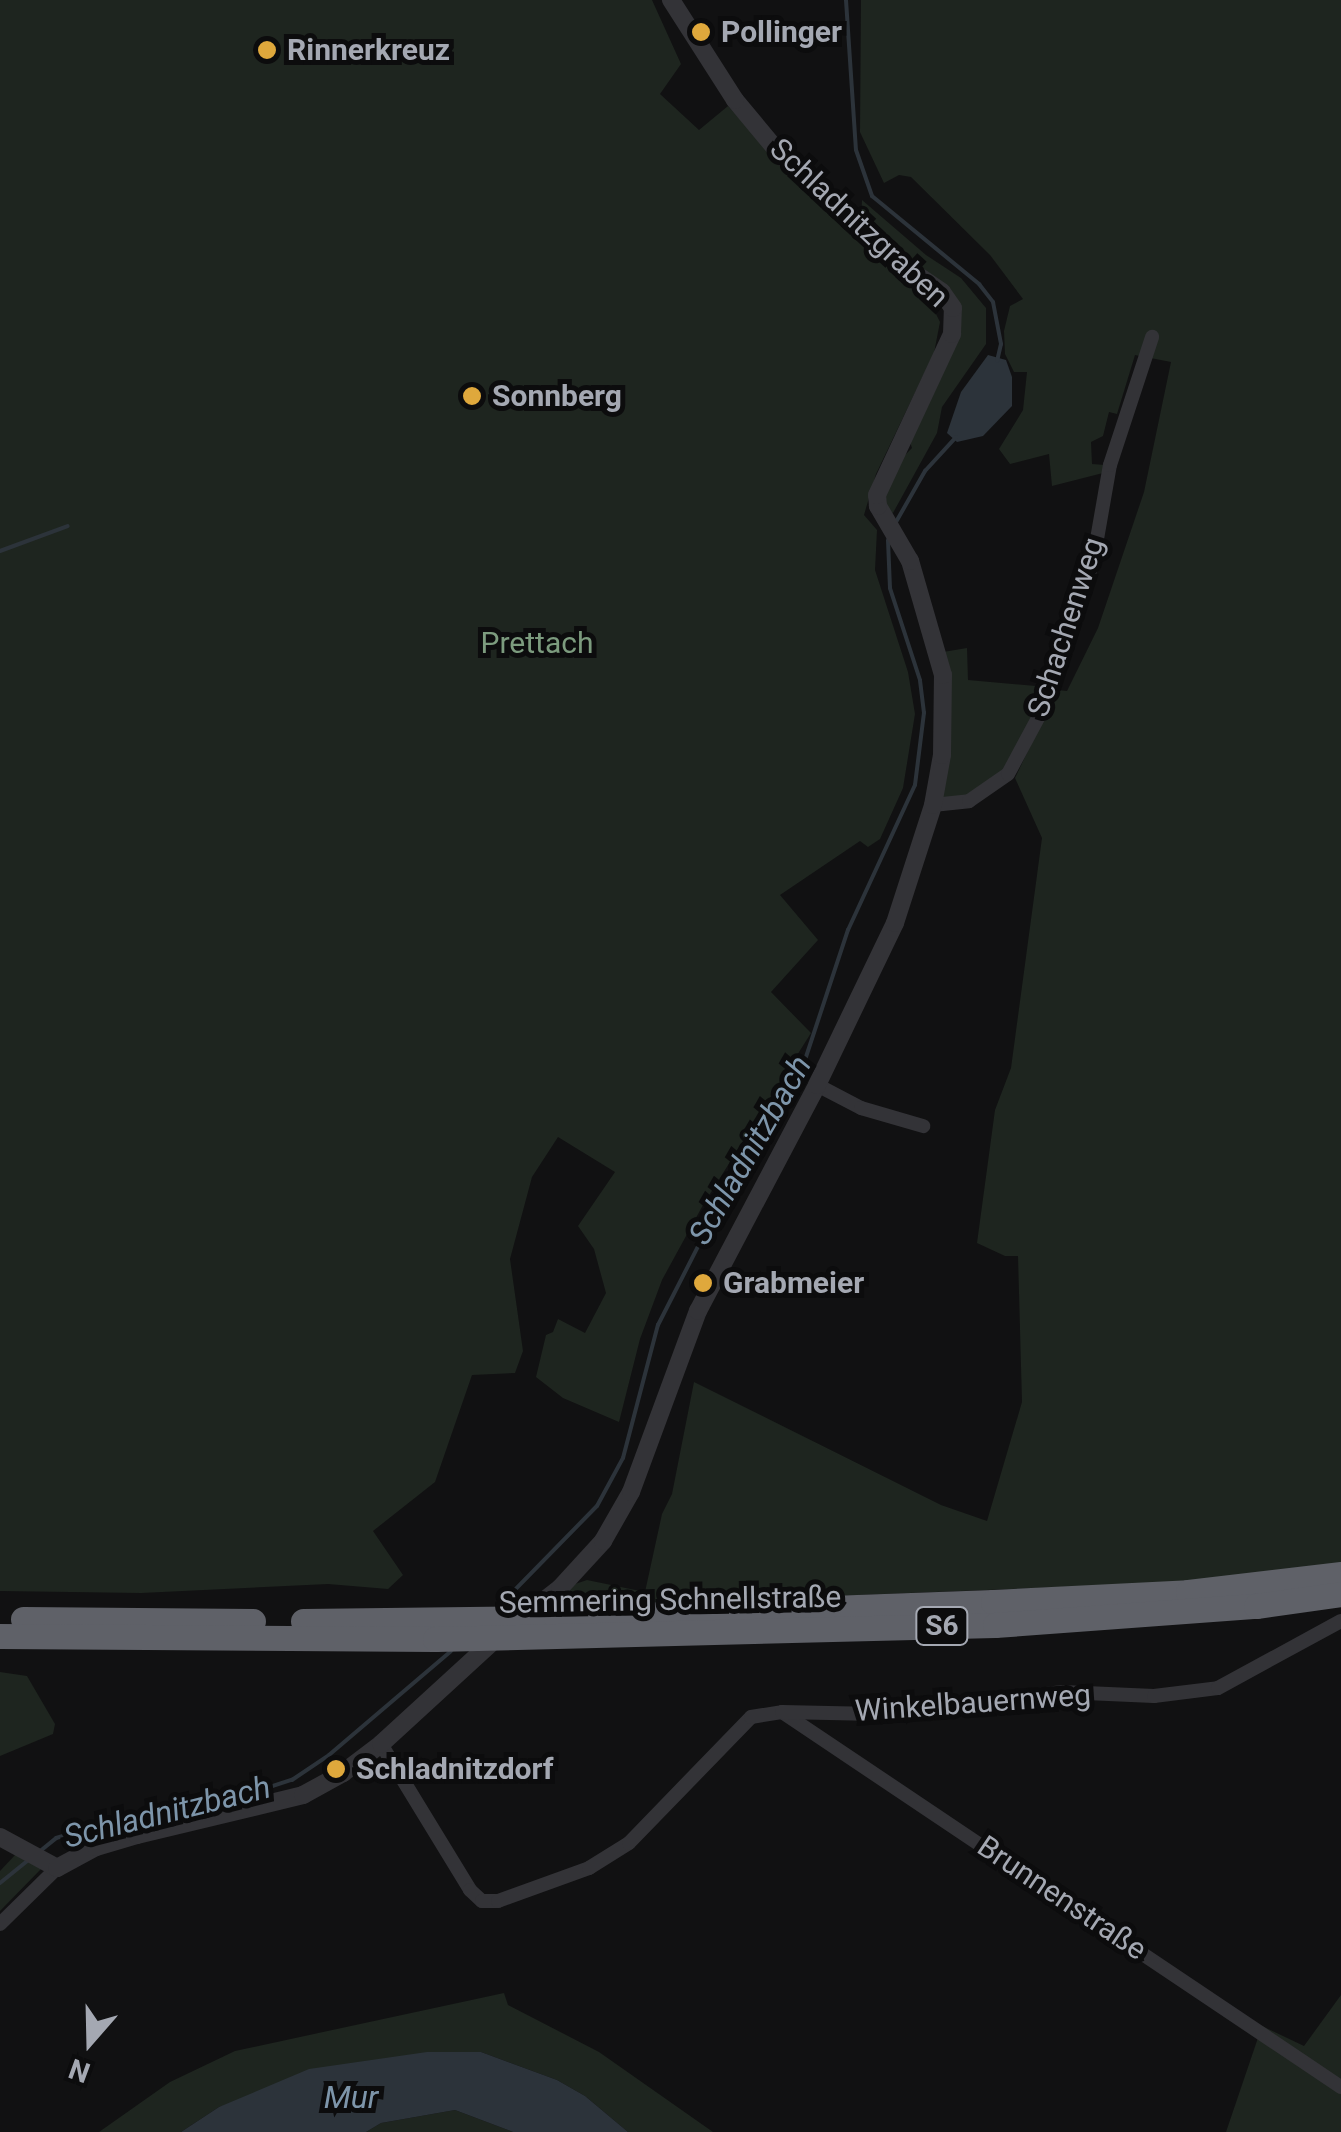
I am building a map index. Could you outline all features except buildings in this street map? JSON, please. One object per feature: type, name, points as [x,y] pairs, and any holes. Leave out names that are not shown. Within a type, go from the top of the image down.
[{"type":"highway","name":"Semmering Schnellstraße","points":[[0,1636],[436,1638],[549,1627],[1188,1592],[1341,1574]]},
{"type":"highway","name":"Semmering Schnellstraße","points":[[0,1618],[452,1618],[549,1627],[995,1625],[1256,1606],[1341,1594]]},
{"type":"street","name":"Schladnitzgraben","points":[[53,1865],[138,1835],[284,1802],[325,1784],[381,1744],[470,1661],[560,1588],[603,1541],[640,1470],[698,1311],[817,1085],[895,923],[933,805],[945,719],[943,675],[902,545],[883,514],[878,495],[882,479],[946,348],[953,308],[942,292],[886,254],[780,152],[735,100],[670,0]]},
{"type":"street","name":"Schachenweg","points":[[933,805],[969,801],[1008,774],[1044,706],[1092,562],[1110,465],[1152,338]]},
{"type":"street","points":[[817,1085],[860,1108],[924,1126]]},
{"type":"street","name":"Winkelbauernweg","points":[[381,1744],[470,1890],[482,1901],[498,1901],[589,1868],[629,1843],[751,1717],[782,1712],[876,1714],[1063,1692],[1154,1696],[1218,1688],[1341,1621]]},
{"type":"street","name":"Brunnenstraße","points":[[782,1712],[1341,2088]]},
{"type":"street","points":[[0,1837],[53,1865],[0,1924]]},
{"type":"green space","name":"Prettach","points":[[0,0],[652,0],[681,64],[660,94],[699,130],[728,106],[821,208],[929,300],[940,322],[934,353],[876,474],[864,515],[877,530],[875,570],[908,672],[915,714],[903,788],[880,839],[868,847],[860,841],[780,895],[818,940],[771,992],[811,1033],[703,1205],[662,1280],[640,1339],[619,1422],[563,1398],[536,1377],[546,1335],[553,1332],[558,1319],[585,1333],[606,1293],[594,1249],[578,1226],[615,1172],[558,1137],[532,1177],[510,1259],[523,1351],[515,1373],[472,1375],[435,1482],[373,1531],[403,1575],[388,1589],[328,1584],[141,1593],[0,1591]]},
{"type":"green space","points":[[861,0],[1341,0],[1341,1566],[1242,1580],[548,1607],[575,1584],[587,1580],[645,1592],[662,1514],[672,1494],[694,1382],[941,1505],[987,1521],[1022,1402],[1018,1256],[1005,1256],[977,1243],[995,1110],[1011,1068],[1042,838],[1015,778],[1057,690],[1067,691],[1098,628],[1144,492],[1171,362],[1135,355],[1117,414],[1109,412],[1103,436],[1091,442],[1092,464],[1105,465],[1103,473],[1052,486],[1049,454],[1010,464],[999,449],[1023,410],[1027,372],[1014,372],[1005,354],[1004,331],[1010,306],[1023,299],[990,255],[911,177],[899,175],[884,183],[860,132]]},
{"type":"green space","points":[[862,200],[926,255],[961,278],[986,308],[986,344],[942,407],[937,433],[893,513],[885,509],[883,498],[901,459],[912,448],[909,439],[951,353],[961,323],[960,304],[861,222]]},
{"type":"green space","points":[[967,648],[968,680],[1047,687],[1006,773],[966,798],[942,800],[943,652]]},
{"type":"green space","points":[[0,1672],[27,1676],[55,1724],[53,1734],[0,1756]]},
{"type":"green space","points":[[16,1854],[42,1868],[0,1911],[0,1871]]},
{"type":"green space","points":[[504,1993],[508,2005],[599,2052],[713,2132],[628,2132],[585,2096],[557,2080],[481,2052],[219,2107],[181,2132],[99,2132],[170,2082],[235,2051]]},
{"type":"green space","points":[[1341,1995],[1341,2132],[1226,2132],[1262,2026],[1304,2046]]},
{"type":"green space","points":[[455,2110],[513,2132],[366,2132],[381,2123]]},
{"type":"water","points":[[988,355],[1006,360],[1012,377],[1012,406],[983,436],[957,442],[947,433],[961,392]]},
{"type":"water","name":"Mur","points":[[427,2052],[481,2052],[557,2080],[585,2096],[628,2132],[513,2132],[455,2110],[381,2123],[366,2132],[181,2132],[219,2107],[309,2069]]},
{"type":"waterway","name":"Schladnitzbach","points":[[846,0],[856,150],[872,196],[979,284],[993,302],[1001,344],[997,361]]},
{"type":"waterway","name":"Schladnitzbach","points":[[896,522],[925,471],[956,437]]},
{"type":"waterway","points":[[0,551],[68,526]]},
{"type":"waterway","name":"Schladnitzbach","points":[[498,1607],[597,1506],[623,1458],[658,1325],[737,1170],[800,1075],[848,930],[915,785],[924,713],[920,680],[890,588],[888,540]]},
{"type":"waterway","name":"Schladnitzbach","points":[[39,1852],[56,1838],[164,1807],[254,1792],[292,1780],[329,1755],[451,1651]]},
{"type":"waterway","name":"Schladnitzbach","points":[[0,1883],[27,1861]]},
{"type":"place","name":"Pollinger","points":[[701,32]]},
{"type":"place","name":"Rinnerkreuz","points":[[267,50]]},
{"type":"place","name":"Sonnberg","points":[[472,396]]},
{"type":"place","name":"Grabmeier","points":[[703,1283]]},
{"type":"place","name":"Schladnitzdorf","points":[[336,1769]]}]
